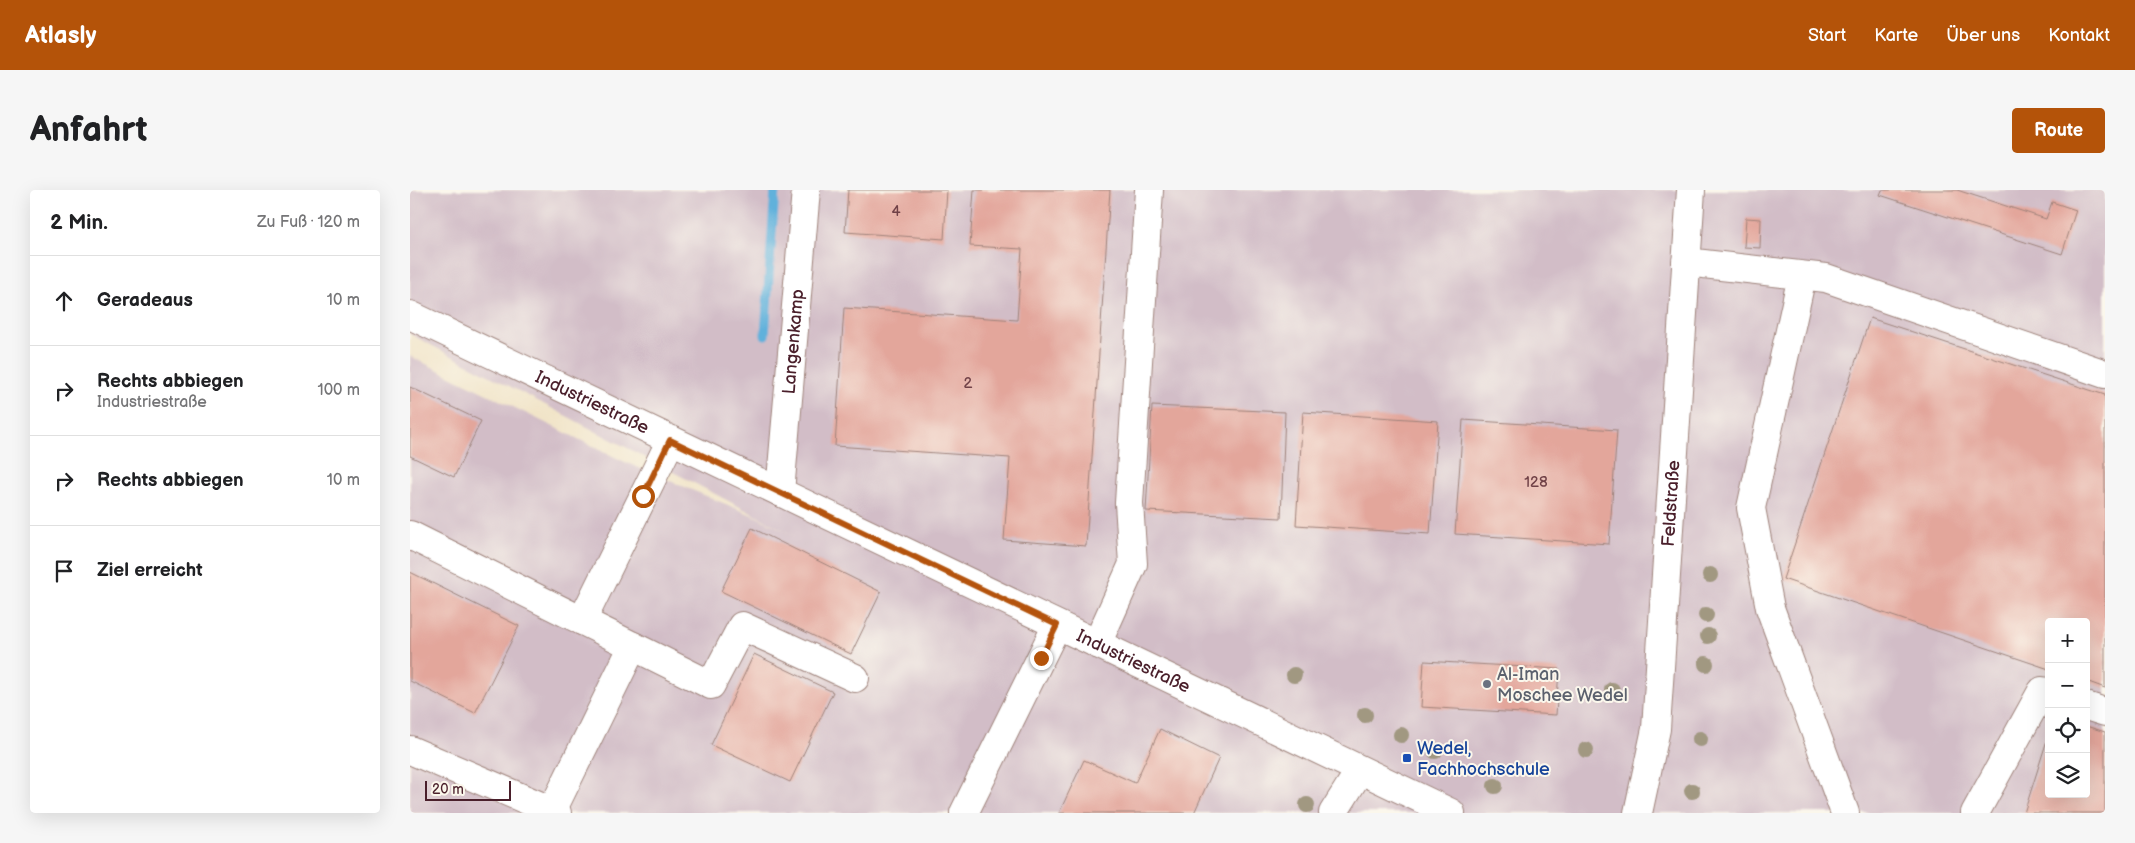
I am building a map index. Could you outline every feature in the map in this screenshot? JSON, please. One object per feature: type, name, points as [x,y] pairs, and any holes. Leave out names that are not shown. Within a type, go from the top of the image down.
[{"type":"street","name":"Langenkamp","points":[[780,492],[806,190]]},
{"type":"street","points":[[1097,644],[1133,564],[1129,503],[1149,190]]},
{"type":"street","name":"Feldstraße","points":[[1638,813],[1656,730],[1691,190]]},
{"type":"street","points":[[1686,262],[1826,278],[2105,374]]},
{"type":"street","points":[[1802,276],[1751,508],[1770,608],[1846,813]]},
{"type":"street","name":"Industriestraße","points":[[410,316],[1451,813]]},
{"type":"street","points":[[582,621],[670,440]]},
{"type":"street","points":[[410,535],[711,685],[742,626],[855,678]]},
{"type":"street","points":[[964,813],[1057,625]]},
{"type":"street","points":[[410,750],[555,812],[633,646]]},
{"type":"street","points":[[1975,813],[2042,691],[2045,692]]},
{"type":"street","points":[[2090,707],[2105,712]]},
{"type":"street","points":[[1333,813],[1360,770]]},
{"type":"shaded area","points":[[410,190],[2105,190],[2105,813],[410,813],[410,356],[627,463],[757,517],[797,537],[410,334]]},
{"type":"building","points":[[848,190],[947,190],[944,239],[845,232]]},
{"type":"building","points":[[974,190],[1110,190],[1086,546],[1004,540],[1010,458],[835,446],[844,308],[1017,320],[1022,249],[970,246]]},
{"type":"building","points":[[1882,190],[1957,190],[2046,219],[2052,202],[2076,210],[2062,254],[1880,195]]},
{"type":"building","points":[[1746,218],[1761,219],[1760,248],[1744,247]]},
{"type":"building","points":[[1870,318],[2105,395],[2105,688],[2090,682],[2090,618],[2045,618],[2045,668],[1783,579]]},
{"type":"building","points":[[410,387],[481,421],[454,477],[410,456]]},
{"type":"building","points":[[1152,406],[1285,412],[1281,518],[1146,511]]},
{"type":"building","points":[[1303,412],[1438,421],[1430,534],[1296,525]]},
{"type":"building","points":[[1463,420],[1617,430],[1609,544],[1455,534]]},
{"type":"building","points":[[752,528],[881,592],[851,654],[721,591]]},
{"type":"building","points":[[410,572],[519,626],[475,713],[410,681]]},
{"type":"building","points":[[754,654],[833,692],[790,782],[711,745]]},
{"type":"building","points":[[1424,661],[1559,669],[1556,715],[1421,707]]},
{"type":"building","points":[[2090,727],[2105,732],[2105,813],[2024,813],[2045,746],[2045,798],[2090,798]]},
{"type":"building","points":[[1160,729],[1219,758],[1194,813],[1059,813],[1084,760],[1135,783]]},
{"type":"waterway","points":[[765,335],[775,190]]},
{"type":"place","name":"Al-Iman Moschee Wedel","points":[[1487,684]]},
{"type":"place","name":"Wedel, Fachhochschule","points":[[1407,758]]},
{"type":"route","points":[[643,496],[670,440],[1057,625],[1041,658]]}]
